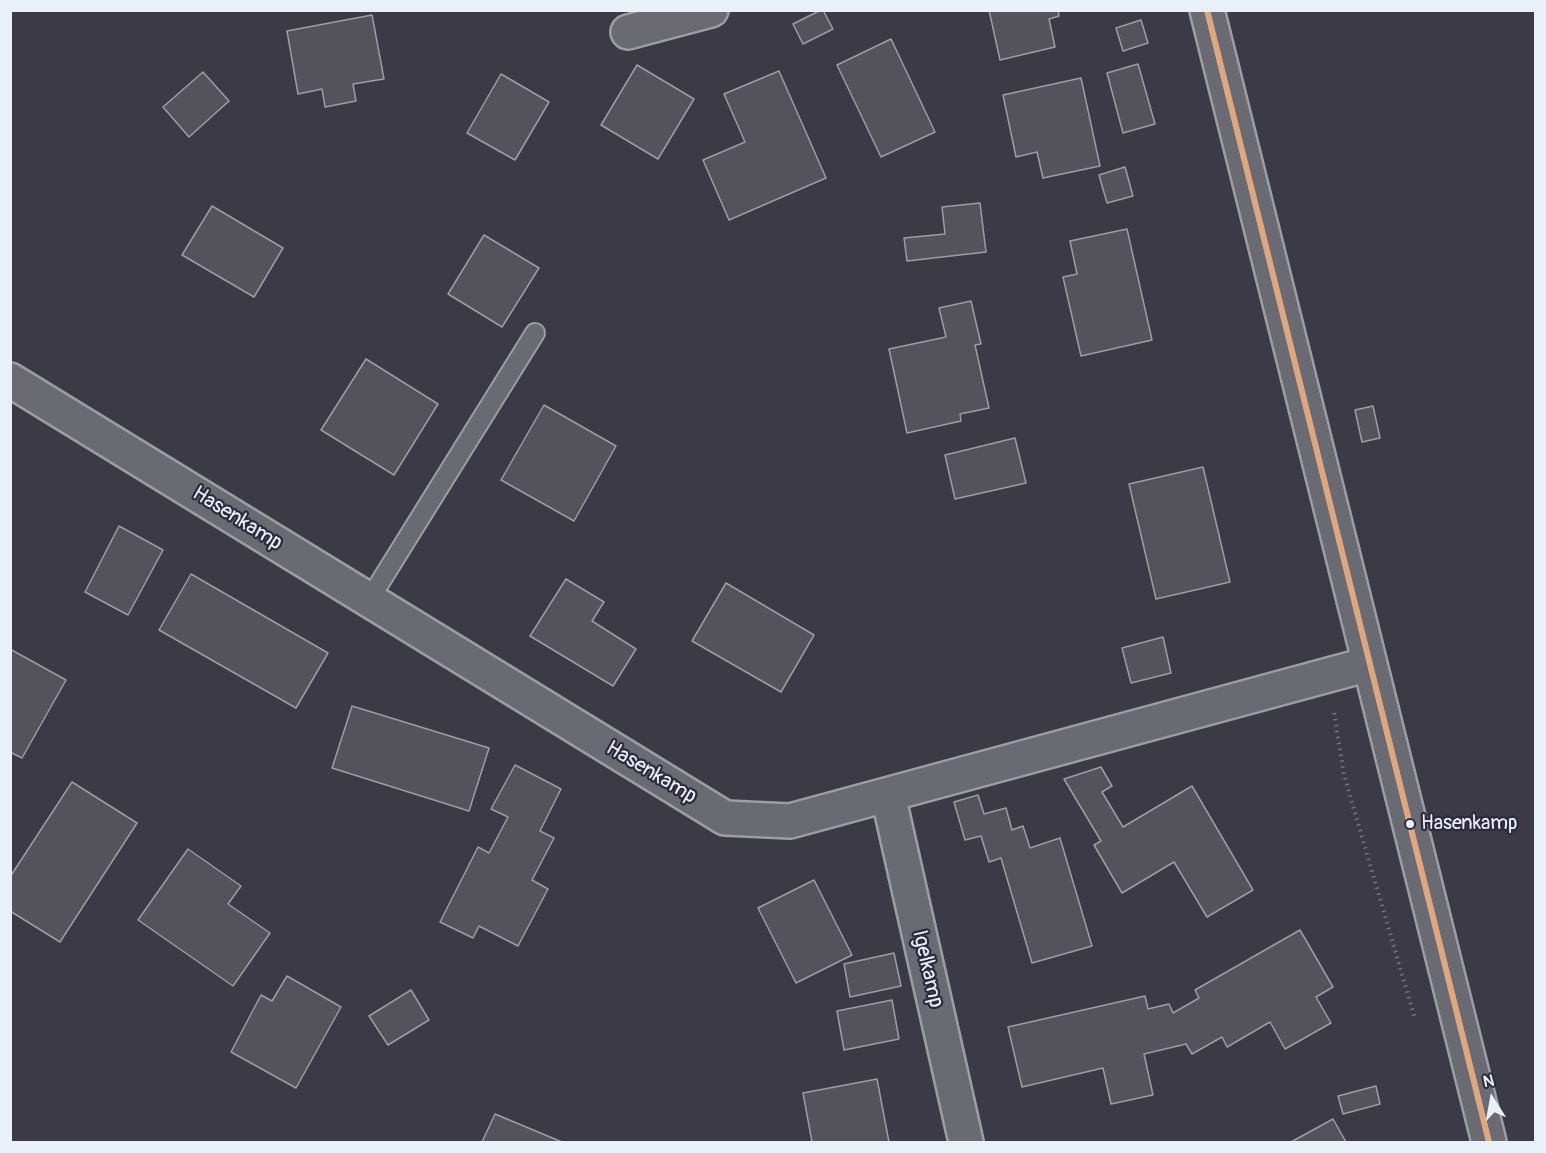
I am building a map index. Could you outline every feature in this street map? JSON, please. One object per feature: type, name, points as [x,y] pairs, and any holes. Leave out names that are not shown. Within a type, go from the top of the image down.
[{"type":"street","points":[[628,32],[711,10]]},
{"type":"street","points":[[1207,10],[1489,1143]]},
{"type":"street","name":"Hasenkamp","points":[[10,380],[725,818],[790,821],[1369,664]]},
{"type":"street","name":"Igelkamp","points":[[888,795],[966,1143]]},
{"type":"lane","points":[[369,600],[535,333]]},
{"type":"building","points":[[821,10],[833,29],[803,44],[793,24]]},
{"type":"building","points":[[989,10],[1058,10],[1059,16],[1049,19],[1055,47],[1000,60]]},
{"type":"building","points":[[372,15],[384,79],[353,84],[356,101],[325,107],[322,89],[298,94],[287,31]]},
{"type":"building","points":[[1141,20],[1148,43],[1123,51],[1116,28]]},
{"type":"building","points":[[891,39],[935,132],[881,157],[837,65]]},
{"type":"building","points":[[1138,64],[1155,124],[1123,133],[1107,73]]},
{"type":"building","points":[[637,65],[694,99],[658,159],[601,125]]},
{"type":"building","points":[[779,71],[826,178],[729,220],[703,160],[745,142],[724,94]]},
{"type":"building","points":[[203,72],[229,101],[189,137],[163,107]]},
{"type":"building","points":[[501,74],[549,102],[515,160],[467,133]]},
{"type":"building","points":[[1081,78],[1100,166],[1043,178],[1037,152],[1016,157],[1003,95]]},
{"type":"building","points":[[1125,167],[1133,196],[1107,203],[1099,175]]},
{"type":"building","points":[[980,203],[986,252],[907,261],[904,238],[945,234],[942,207]]},
{"type":"building","points":[[212,206],[283,248],[254,297],[182,255]]},
{"type":"building","points":[[1127,229],[1152,340],[1081,356],[1063,277],[1077,274],[1070,241]]},
{"type":"building","points":[[484,235],[539,268],[502,327],[448,294]]},
{"type":"building","points":[[971,301],[981,344],[975,345],[989,408],[960,414],[961,421],[907,433],[889,349],[946,337],[939,308]]},
{"type":"building","points":[[366,359],[438,404],[394,475],[321,430]]},
{"type":"building","points":[[544,405],[616,446],[574,521],[501,480]]},
{"type":"building","points":[[1373,406],[1380,438],[1362,442],[1355,410]]},
{"type":"building","points":[[1015,438],[1026,483],[955,499],[945,455]]},
{"type":"building","points":[[1203,467],[1230,582],[1156,599],[1129,484]]},
{"type":"building","points":[[119,526],[163,550],[128,615],[85,592]]},
{"type":"building","points":[[191,574],[328,653],[296,708],[159,630]]},
{"type":"building","points":[[566,579],[604,602],[592,621],[636,649],[613,686],[530,636]]},
{"type":"building","points":[[726,583],[814,635],[781,692],[692,641]]},
{"type":"building","points":[[1163,637],[1171,673],[1131,683],[1122,648]]},
{"type":"building","points":[[10,649],[66,680],[22,758],[10,752]]},
{"type":"building","points":[[352,706],[489,748],[469,811],[332,768]]},
{"type":"building","points":[[515,765],[561,789],[540,831],[554,838],[532,880],[548,889],[518,946],[479,926],[473,938],[440,922],[478,847],[489,853],[508,817],[491,809]]},
{"type":"building","points":[[1101,767],[1112,786],[1102,792],[1123,827],[1192,786],[1253,890],[1207,917],[1174,862],[1122,893],[1094,845],[1101,841],[1064,779]]},
{"type":"building","points":[[72,782],[137,823],[60,942],[10,911],[10,877]]},
{"type":"building","points":[[978,795],[984,814],[1006,808],[1012,830],[1023,826],[1030,848],[1060,838],[1092,946],[1032,963],[1001,858],[989,862],[981,836],[965,840],[954,802]]},
{"type":"building","points":[[188,849],[241,886],[228,904],[270,933],[233,986],[138,920]]},
{"type":"building","points":[[814,880],[852,955],[796,983],[758,908]]},
{"type":"building","points":[[1300,930],[1333,987],[1316,997],[1331,1023],[1285,1049],[1270,1022],[1227,1047],[1222,1037],[1192,1054],[1186,1044],[1144,1054],[1153,1095],[1111,1104],[1103,1068],[1022,1087],[1008,1027],[1145,996],[1148,1009],[1169,1004],[1173,1013],[1199,998],[1195,990]]},
{"type":"building","points":[[894,953],[901,986],[850,997],[844,964]]},
{"type":"building","points":[[287,976],[341,1007],[296,1088],[231,1052],[261,995],[272,1001]]},
{"type":"building","points":[[411,990],[429,1020],[388,1045],[369,1016]]},
{"type":"building","points":[[892,1000],[899,1039],[844,1050],[837,1011]]},
{"type":"building","points":[[877,1079],[889,1142],[812,1142],[803,1093]]},
{"type":"building","points":[[1376,1086],[1380,1104],[1343,1114],[1338,1096]]},
{"type":"building","points":[[495,1114],[562,1142],[482,1142]]},
{"type":"building","points":[[1333,1119],[1346,1142],[1291,1142]]},
{"type":"transit line","points":[[1207,10],[1489,1142]]},
{"type":"place","name":"Hasenkamp","points":[[1410,824]]}]
